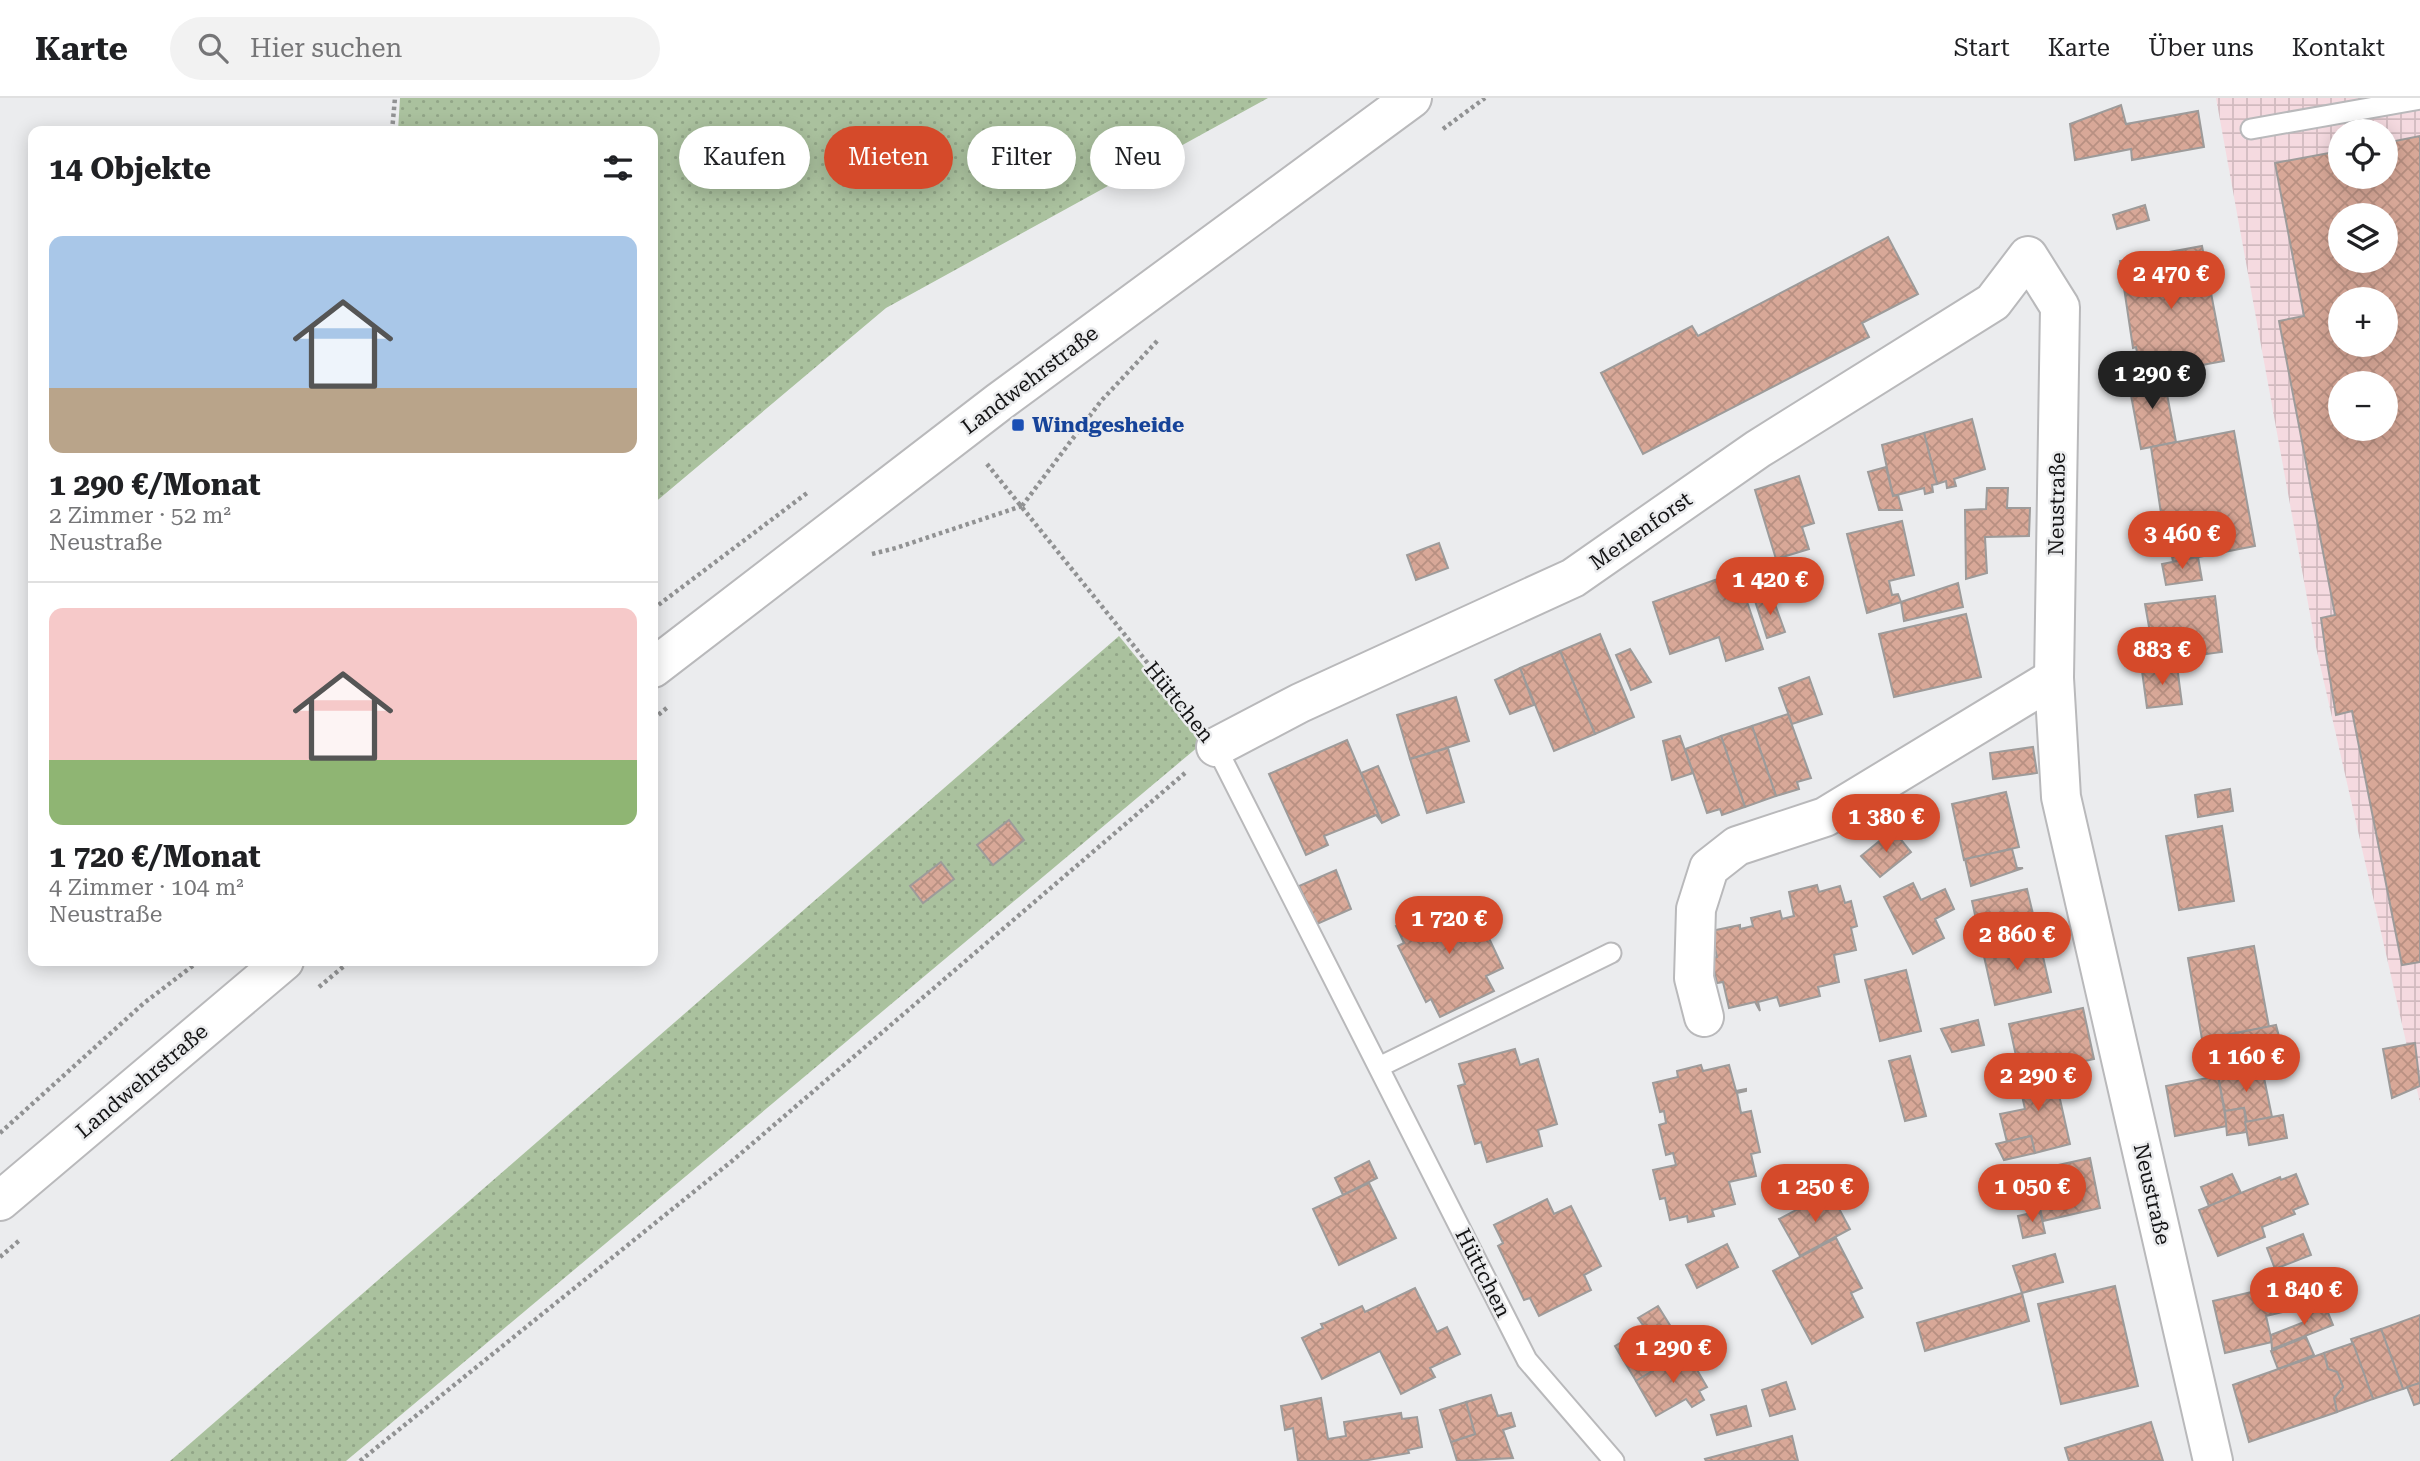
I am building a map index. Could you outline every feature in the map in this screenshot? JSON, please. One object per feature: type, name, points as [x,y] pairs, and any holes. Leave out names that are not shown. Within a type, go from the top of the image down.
[{"type":"street","name":"Landwehrstraße","points":[[658,664],[999,402],[1412,98]]},
{"type":"street","name":"Neustraße","points":[[2028,256],[2060,307],[2054,678],[2061,797],[2213,1461]]},
{"type":"street","name":"Merlenforst","points":[[1216,747],[1300,703],[1573,578],[1758,449],[1993,302],[2028,256]]},
{"type":"street","points":[[1704,1017],[1694,978],[1696,909],[1709,868],[1737,846],[1825,817],[2054,678]]},
{"type":"street","name":"Landwehrstraße","points":[[0,1200],[278,966]]},
{"type":"lane","points":[[2250,129],[2420,99]]},
{"type":"lane","name":"Hüttchen","points":[[1216,747],[1527,1360],[1614,1461]]},
{"type":"lane","points":[[1379,1067],[1611,953]]},
{"type":"path","points":[[392,126],[395,98]]},
{"type":"path","points":[[864,555],[896,548],[1022,506],[1101,401],[1165,332]]},
{"type":"path","name":"Hüttchen","points":[[987,464],[1216,747]]},
{"type":"path","points":[[658,605],[816,487]]},
{"type":"path","points":[[360,1461],[732,1161],[1216,747]]},
{"type":"path","points":[[0,1133],[145,1003],[193,966]]},
{"type":"shaded area","points":[[2216,98],[2420,98],[2420,1103],[2316,647]]},
{"type":"green space","points":[[400,98],[1268,98],[1185,144],[1185,126],[1090,126],[1090,189],[1102,189],[886,308],[658,500],[658,126],[398,126]]},
{"type":"green space","points":[[1119,636],[1205,741],[346,1461],[170,1461]]},
{"type":"building","points":[[2121,105],[2126,124],[2198,111],[2204,147],[2132,160],[2131,149],[2075,160],[2070,124]]},
{"type":"building","points":[[2420,136],[2420,962],[2402,965],[2352,711],[2336,715],[2321,618],[2335,615],[2279,321],[2304,316],[2275,163],[2328,153],[2328,189],[2398,189],[2398,140]]},
{"type":"building","points":[[2145,205],[2149,220],[2117,229],[2113,215]]},
{"type":"building","points":[[1888,237],[1918,294],[1862,323],[1869,337],[1643,454],[1601,373],[1692,326],[1698,336]]},
{"type":"building","points":[[2202,246],[2224,361],[2142,376],[2136,347],[2133,348],[2120,261]]},
{"type":"building","points":[[2163,373],[2176,442],[2141,449],[2128,379]]},
{"type":"building","points":[[1972,419],[1985,469],[1954,479],[1956,486],[1947,488],[1946,481],[1937,484],[1924,433]]},
{"type":"building","points":[[2234,431],[2255,546],[2173,562],[2168,533],[2164,533],[2151,447]]},
{"type":"building","points":[[1924,433],[1937,484],[1932,485],[1933,492],[1925,494],[1924,488],[1893,496],[1882,445]]},
{"type":"building","points":[[1886,467],[1893,496],[1898,495],[1902,510],[1879,510],[1868,472]]},
{"type":"building","points":[[1799,476],[1814,523],[1802,527],[1809,549],[1776,559],[1755,490]]},
{"type":"building","points":[[1987,488],[2008,488],[2007,508],[2030,508],[2029,536],[1985,537],[1987,573],[1966,579],[1965,510],[1986,509]]},
{"type":"building","points":[[1902,521],[1914,575],[1889,581],[1892,595],[1898,594],[1901,602],[1867,613],[1847,534]]},
{"type":"building","points":[[1439,543],[1448,568],[1416,580],[1407,555]]},
{"type":"building","points":[[2198,557],[2202,580],[2166,585],[2162,564]]},
{"type":"building","points":[[1737,572],[1763,649],[1726,661],[1719,637],[1670,654],[1653,602]]},
{"type":"building","points":[[1958,583],[1963,607],[1904,621],[1901,602]]},
{"type":"building","points":[[1772,596],[1785,632],[1767,638],[1755,601]]},
{"type":"building","points":[[2215,596],[2222,652],[2155,661],[2145,604]]},
{"type":"building","points":[[1966,614],[1981,677],[1894,697],[1879,634]]},
{"type":"building","points":[[1600,634],[1634,717],[1595,734],[1560,651]]},
{"type":"building","points":[[1630,649],[1651,682],[1631,690],[1616,655]]},
{"type":"building","points":[[1560,651],[1595,734],[1554,751],[1520,668]]},
{"type":"building","points":[[2177,666],[2182,704],[2147,708],[2142,671]]},
{"type":"building","points":[[1520,668],[1534,705],[1510,714],[1495,680]]},
{"type":"building","points":[[1809,677],[1822,714],[1792,724],[1779,688]]},
{"type":"building","points":[[1456,697],[1469,741],[1410,759],[1397,715]]},
{"type":"building","points":[[1788,714],[1811,778],[1797,782],[1799,789],[1776,796],[1752,726]]},
{"type":"building","points":[[1752,726],[1776,796],[1745,807],[1721,736]]},
{"type":"building","points":[[1680,736],[1693,773],[1672,780],[1663,741]]},
{"type":"building","points":[[1721,736],[1745,807],[1722,815],[1720,809],[1707,813],[1685,749]]},
{"type":"building","points":[[1347,740],[1382,823],[1376,815],[1324,836],[1328,845],[1306,855],[1269,774]]},
{"type":"building","points":[[2033,747],[2037,773],[1993,779],[1990,753]]},
{"type":"building","points":[[1448,748],[1464,802],[1427,813],[1410,759]]},
{"type":"building","points":[[1378,766],[1399,815],[1382,823],[1361,773]]},
{"type":"building","points":[[2230,789],[2233,811],[2198,817],[2195,795]]},
{"type":"building","points":[[2006,792],[2019,847],[1964,860],[1952,804]]},
{"type":"building","points":[[1009,820],[1024,840],[993,865],[977,845]]},
{"type":"building","points":[[2222,826],[2234,901],[2179,910],[2166,836]]},
{"type":"building","points":[[1893,830],[1911,852],[1880,877],[1861,856]]},
{"type":"building","points":[[2012,849],[2017,868],[2023,868],[1971,886],[1965,859]]},
{"type":"building","points":[[941,862],[954,879],[923,903],[910,886]]},
{"type":"building","points":[[1336,870],[1351,909],[1317,924],[1299,886]]},
{"type":"building","points":[[1913,883],[1921,900],[1945,889],[1954,909],[1935,919],[1944,938],[1913,954],[1884,897]]},
{"type":"building","points":[[1817,885],[1819,892],[1840,886],[1845,903],[1851,901],[1857,926],[1851,928],[1856,950],[1834,955],[1839,982],[1818,987],[1820,996],[1780,1006],[1777,997],[1758,1002],[1760,1011],[1755,1002],[1729,1008],[1723,982],[1717,983],[1711,958],[1717,957],[1711,931],[1740,925],[1740,929],[1753,926],[1751,918],[1780,911],[1782,919],[1794,916],[1789,892]]},
{"type":"building","points":[[2027,889],[2039,939],[1983,952],[1972,901]]},
{"type":"building","points":[[1449,899],[1456,915],[1474,906],[1503,968],[1486,976],[1494,991],[1440,1017],[1431,999],[1426,1002],[1398,946],[1404,943],[1396,926]]},
{"type":"building","points":[[2039,939],[2051,992],[1995,1005],[1983,952]]},
{"type":"building","points":[[2254,946],[2269,1027],[2202,1039],[2188,958]]},
{"type":"building","points":[[1906,970],[1921,1031],[1880,1041],[1865,980]]},
{"type":"building","points":[[2083,1008],[2094,1059],[2018,1076],[2020,1074],[2009,1024]]},
{"type":"building","points":[[1978,1020],[1984,1045],[1952,1052],[1941,1029]]},
{"type":"building","points":[[2276,1025],[2281,1044],[2240,1052],[2236,1033]]},
{"type":"building","points":[[2415,1043],[2420,1086],[2392,1098],[2383,1049]]},
{"type":"building","points":[[1515,1049],[1520,1065],[1538,1059],[1557,1124],[1538,1130],[1542,1146],[1487,1162],[1481,1142],[1475,1144],[1458,1086],[1465,1084],[1459,1064]]},
{"type":"building","points":[[1910,1056],[1926,1116],[1905,1121],[1889,1061]]},
{"type":"building","points":[[1701,1065],[1703,1071],[1729,1065],[1736,1091],[1746,1089],[1737,1093],[1741,1113],[1751,1111],[1760,1152],[1751,1154],[1756,1176],[1729,1182],[1735,1204],[1712,1210],[1714,1216],[1688,1222],[1687,1216],[1670,1220],[1665,1198],[1660,1199],[1653,1170],[1676,1165],[1673,1153],[1666,1155],[1659,1125],[1666,1123],[1664,1111],[1660,1112],[1653,1083],[1678,1077],[1677,1071]]},
{"type":"building","points":[[2053,1068],[2070,1144],[2035,1153],[2031,1136],[2007,1142],[2000,1114],[2025,1109],[2019,1082],[2011,1084],[2009,1077]]},
{"type":"building","points":[[2262,1068],[2272,1117],[2247,1122],[2244,1108],[2225,1111],[2218,1076]]},
{"type":"building","points":[[2218,1076],[2227,1126],[2175,1136],[2166,1086]]},
{"type":"building","points":[[2244,1108],[2247,1132],[2227,1135],[2225,1111]]},
{"type":"building","points":[[2283,1115],[2287,1138],[2249,1145],[2245,1122]]},
{"type":"building","points":[[2031,1136],[2035,1153],[2004,1160],[1996,1144]]},
{"type":"building","points":[[2090,1158],[2100,1208],[2043,1221],[2031,1171]]},
{"type":"building","points":[[1369,1161],[1377,1178],[1343,1195],[1335,1178]]},
{"type":"building","points":[[2232,1174],[2241,1193],[2209,1206],[2201,1187]]},
{"type":"building","points":[[2296,1174],[2308,1204],[2293,1210],[2295,1214],[2262,1227],[2265,1237],[2218,1256],[2199,1210],[2280,1177],[2281,1180]]},
{"type":"building","points":[[1369,1183],[1396,1238],[1339,1265],[1313,1209]]},
{"type":"building","points":[[1830,1192],[1850,1229],[1800,1256],[1779,1219]]},
{"type":"building","points":[[1547,1199],[1554,1214],[1571,1206],[1601,1266],[1584,1275],[1591,1290],[1539,1316],[1530,1298],[1524,1300],[1498,1246],[1503,1243],[1494,1225]]},
{"type":"building","points":[[2040,1211],[2045,1233],[2023,1238],[2018,1216]]},
{"type":"building","points":[[2303,1234],[2311,1255],[2275,1269],[2267,1248]]},
{"type":"building","points":[[1836,1238],[1862,1288],[1851,1293],[1863,1317],[1812,1344],[1773,1271]]},
{"type":"building","points":[[1727,1244],[1738,1267],[1697,1288],[1686,1265]]},
{"type":"building","points":[[2055,1254],[2063,1282],[2022,1293],[2013,1266]]},
{"type":"building","points":[[2286,1284],[2291,1310],[2266,1316],[2272,1342],[2225,1353],[2213,1301]]},
{"type":"building","points":[[2115,1286],[2138,1386],[2061,1404],[2038,1304]]},
{"type":"building","points":[[1415,1288],[1437,1332],[1447,1327],[1460,1354],[1430,1368],[1435,1377],[1401,1394],[1380,1351],[1322,1379],[1302,1338],[1323,1328],[1321,1324],[1362,1306],[1365,1312]]},
{"type":"building","points":[[2022,1293],[2029,1321],[1925,1351],[1917,1323]]},
{"type":"building","points":[[2324,1303],[2333,1325],[2272,1349],[2271,1335],[2307,1321],[2304,1311]]},
{"type":"building","points":[[1658,1306],[1686,1351],[1636,1381],[1615,1346],[1645,1328],[1638,1318]]},
{"type":"building","points":[[2420,1315],[2420,1383],[2403,1389],[2381,1329]]},
{"type":"building","points":[[2381,1329],[2403,1389],[2373,1399],[2351,1339]]},
{"type":"building","points":[[2306,1337],[2314,1355],[2278,1369],[2271,1351]]},
{"type":"building","points":[[2353,1343],[2373,1399],[2337,1412],[2334,1398],[2343,1387],[2337,1372],[2328,1369],[2324,1353]]},
{"type":"building","points":[[1686,1351],[1707,1387],[1699,1391],[1704,1400],[1692,1407],[1686,1399],[1656,1416],[1636,1381]]},
{"type":"building","points":[[2324,1353],[2328,1369],[2337,1372],[2343,1387],[2334,1398],[2337,1412],[2249,1442],[2233,1385]]},
{"type":"building","points":[[1786,1382],[1795,1409],[1770,1416],[1762,1390]]},
{"type":"building","points":[[2420,1383],[2420,1403],[2414,1405],[2407,1387]]},
{"type":"building","points":[[1491,1395],[1498,1416],[1511,1413],[1515,1426],[1503,1430],[1513,1458],[1457,1461],[1451,1442],[1475,1434],[1466,1402]]},
{"type":"building","points":[[1321,1398],[1328,1439],[1346,1436],[1344,1422],[1401,1413],[1402,1419],[1417,1417],[1422,1447],[1408,1450],[1409,1453],[1362,1461],[1298,1461],[1293,1428],[1285,1430],[1281,1406]]},
{"type":"building","points":[[1466,1402],[1475,1434],[1451,1442],[1440,1410]]},
{"type":"building","points":[[1746,1406],[1751,1426],[1717,1435],[1711,1415]]},
{"type":"building","points":[[2151,1422],[2163,1461],[2069,1461],[2065,1448]]},
{"type":"building","points":[[1792,1436],[1798,1461],[1705,1459]]},
{"type":"place","name":"Windgesheide","points":[[1018,425]]}]
